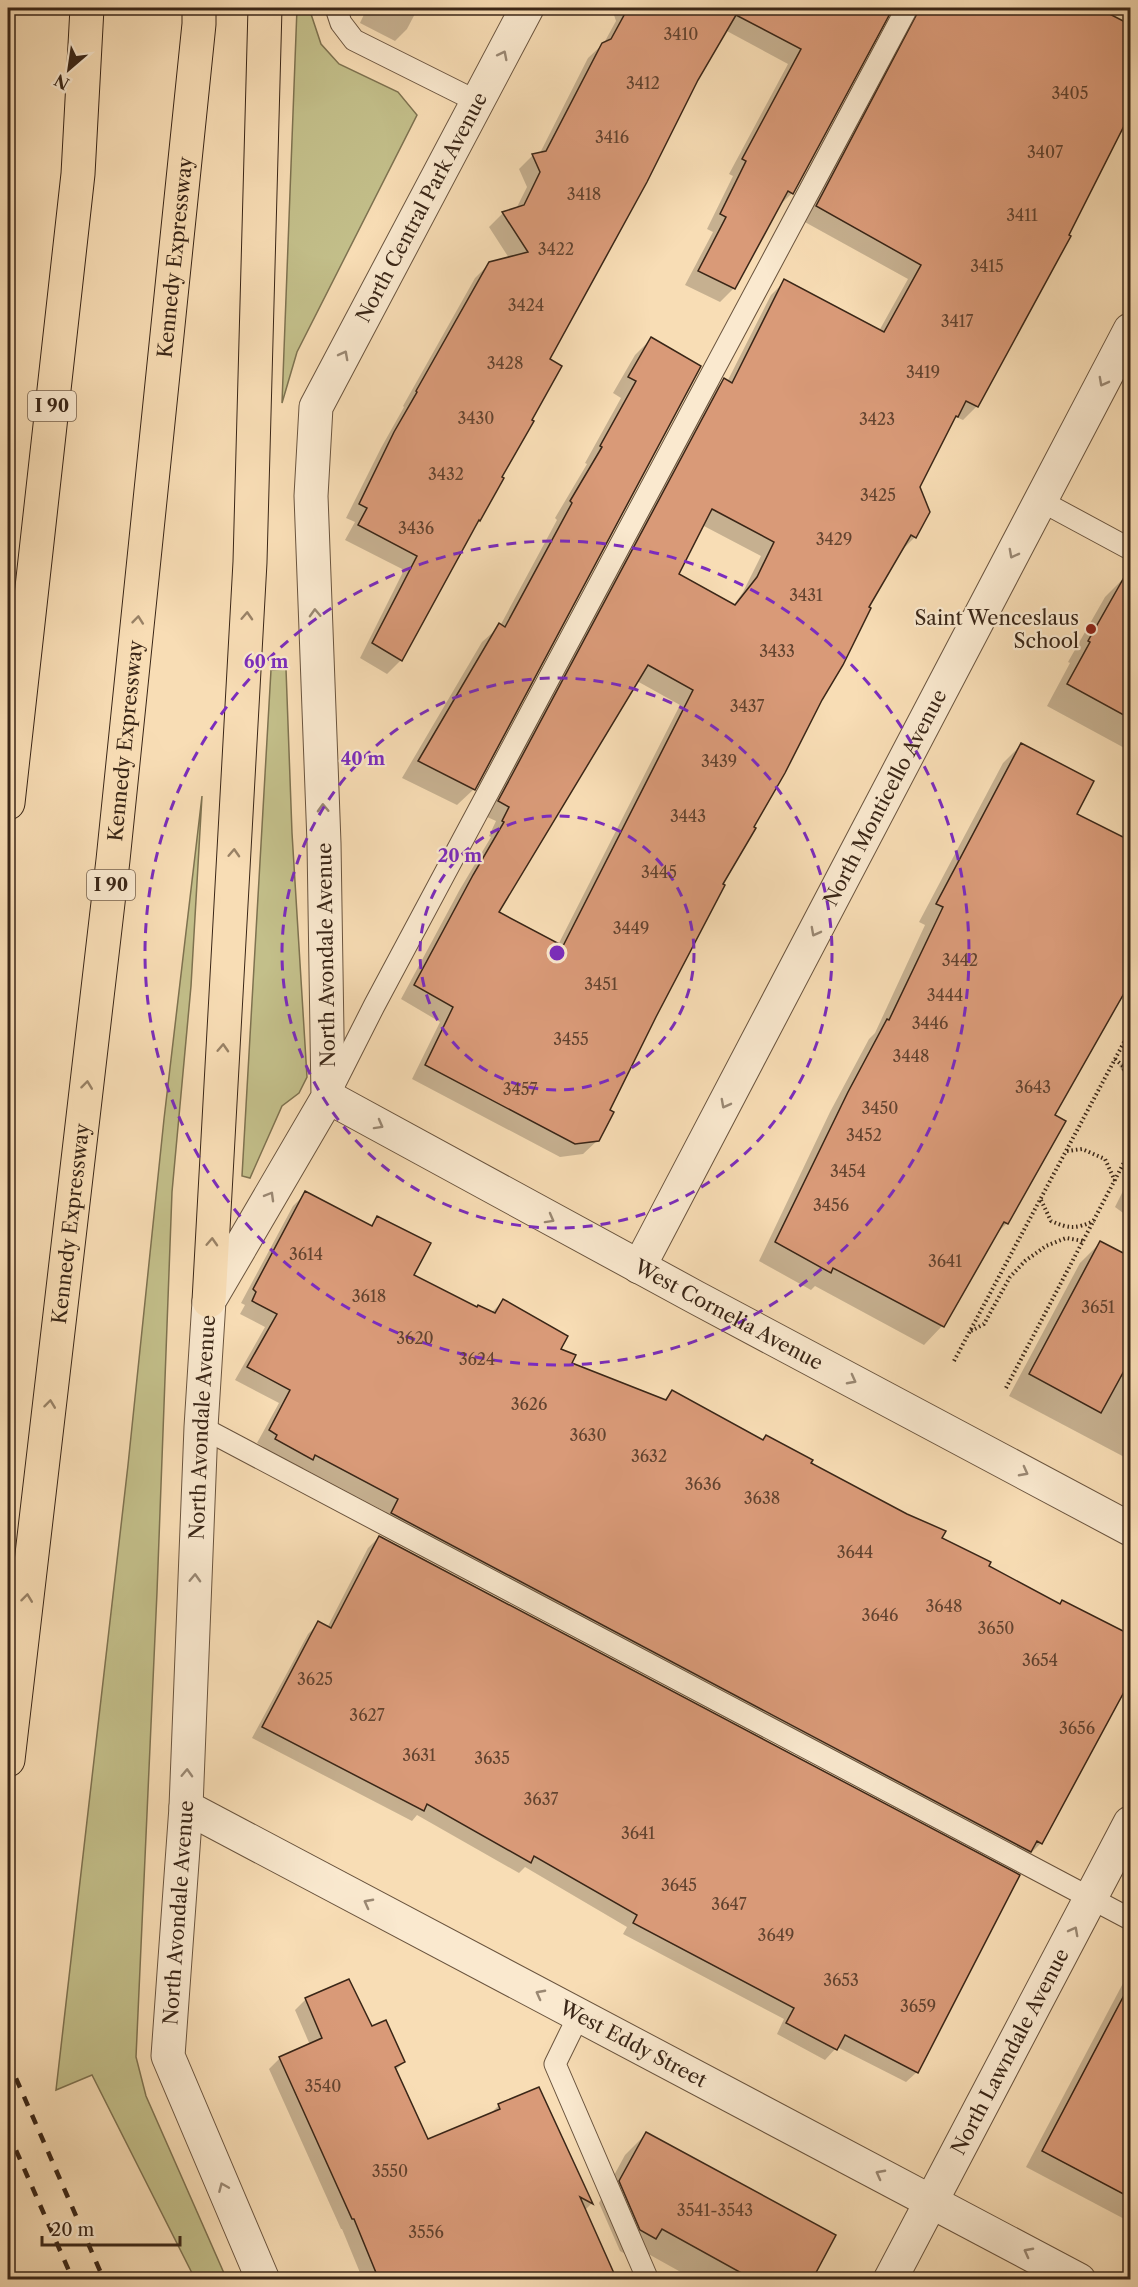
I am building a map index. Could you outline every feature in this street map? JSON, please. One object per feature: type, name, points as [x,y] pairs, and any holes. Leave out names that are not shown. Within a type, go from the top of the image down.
[{"type":"highway","name":"I 90","points":[[8,803],[78,174],[87,8]]},
{"type":"highway","name":"Kennedy Expressway","points":[[8,1760],[113,860],[199,8]]},
{"type":"highway","points":[[209,1301],[250,562],[265,8]]},
{"type":"street","name":"North Central Park Avenue","points":[[316,407],[527,8]]},
{"type":"street","name":"North Monticello Avenue","points":[[639,1267],[1131,330]]},
{"type":"street","name":"North Avondale Avenue","points":[[263,2280],[168,2056],[186,1807],[201,1427],[209,1301],[328,1097],[324,843],[311,496],[316,407]]},
{"type":"street","name":"West Cornelia Avenue","points":[[328,1097],[639,1267],[1131,1528]]},
{"type":"street","name":"West Eddy Street","points":[[186,1807],[1079,2280]]},
{"type":"street","name":"North Lawndale Avenue","points":[[890,2280],[1131,1823]]},
{"type":"lane","points":[[336,8],[341,23],[354,40],[478,102]]},
{"type":"lane","points":[[328,1097],[380,995],[907,8]]},
{"type":"lane","points":[[1041,501],[1131,549]]},
{"type":"lane","points":[[201,1427],[1131,1919]]},
{"type":"lane","points":[[579,2015],[555,2064],[648,2280]]},
{"type":"path","points":[[954,1361],[1131,1031]]},
{"type":"path","points":[[1115,1059],[1123,1066],[1131,1092]]},
{"type":"path","points":[[1066,1151],[1082,1149],[1105,1159],[1115,1181]]},
{"type":"path","points":[[1006,1388],[1131,1151]]},
{"type":"path","points":[[1041,1200],[1051,1221],[1065,1227],[1077,1228],[1094,1221]]},
{"type":"path","points":[[970,1332],[984,1324],[1010,1277],[1025,1261],[1046,1246],[1066,1238],[1083,1241]]},
{"type":"shaded area","points":[[297,8],[309,8],[321,44],[339,64],[398,92],[417,115],[297,352],[282,403]]},
{"type":"shaded area","points":[[286,669],[292,833],[307,1077],[299,1093],[282,1106],[250,1178],[242,1176],[271,670]]},
{"type":"shaded area","points":[[202,796],[191,986],[172,1192],[136,2057],[146,2096],[227,2280],[195,2279],[92,2075],[56,2090]]},
{"type":"building","points":[[628,8],[893,8],[793,194],[788,191],[735,289],[698,271],[726,217],[720,214],[746,161],[742,159],[801,49],[736,15],[698,80],[647,182],[550,359],[562,366],[502,477],[504,478],[402,661],[372,643],[417,556],[358,525],[367,508],[359,504],[416,391],[489,262],[528,252],[502,212],[524,205],[540,172],[532,154],[546,151],[602,43],[611,39]]},
{"type":"building","points":[[920,8],[1098,8],[1131,25],[1131,112],[1069,235],[1071,236],[978,407],[966,401],[958,417],[956,416],[920,487],[930,512],[916,538],[911,535],[869,607],[871,608],[843,665],[754,827],[756,828],[723,884],[725,885],[610,1110],[614,1112],[599,1141],[575,1144],[425,1065],[453,1007],[414,985],[504,822],[502,821],[509,807],[498,801],[724,378],[732,383],[784,279],[884,332],[921,265],[816,206]],"holes":[[[712,509],[774,542],[757,577],[735,605],[679,574]],[[648,665],[693,690],[563,946],[499,912]]]},
{"type":"building","points":[[651,337],[701,366],[475,790],[418,761],[499,623],[505,627],[572,503],[570,501],[602,447],[600,446],[636,381],[628,377]]},
{"type":"building","points":[[1131,565],[1131,719],[1067,684],[1090,642],[1088,641]]},
{"type":"building","points":[[1021,743],[1094,781],[1077,814],[1131,841],[1131,981],[1055,1115],[1066,1121],[1008,1224],[1004,1222],[944,1327],[833,1268],[831,1273],[775,1242],[848,1092],[887,1019],[889,1020],[943,907],[936,904]]},
{"type":"building","points":[[305,1191],[372,1226],[377,1216],[431,1243],[414,1275],[477,1307],[478,1305],[495,1313],[503,1299],[568,1336],[561,1349],[576,1355],[572,1363],[666,1400],[672,1390],[763,1440],[766,1435],[813,1460],[811,1463],[907,1514],[946,1531],[942,1538],[991,1562],[989,1566],[1060,1604],[1062,1600],[1131,1635],[1131,1679],[1042,1844],[1037,1841],[1031,1852],[391,1513],[398,1499],[315,1455],[313,1460],[275,1439],[277,1435],[269,1430],[290,1390],[247,1367],[277,1314],[252,1301],[256,1292],[253,1289]]},
{"type":"building","points":[[1100,1241],[1131,1257],[1131,1358],[1101,1413],[1029,1374]]},
{"type":"building","points":[[379,1536],[1020,1875],[918,2073],[845,2035],[837,2050],[786,2023],[794,2008],[633,1923],[637,1915],[534,1856],[531,1863],[427,1804],[424,1811],[262,1727],[318,1621],[331,1628]]},
{"type":"building","points":[[349,1979],[372,2026],[386,2020],[405,2062],[395,2067],[428,2139],[500,2109],[498,2104],[539,2087],[593,2204],[580,2197],[617,2280],[379,2280],[354,2219],[352,2219],[279,2057],[322,2038],[305,1998]]},
{"type":"building","points":[[1131,1982],[1131,2198],[1042,2151]]},
{"type":"building","points":[[646,2132],[836,2235],[812,2280],[754,2280],[662,2229],[656,2239],[640,2230],[619,2181]]},
{"type":"railway","points":[[8,8],[8,47]]},
{"type":"railway","points":[[8,2060],[104,2280]]},
{"type":"railway","points":[[8,2132],[73,2280]]},
{"type":"railway","points":[[8,2266],[13,2280]]},
{"type":"place","name":"Saint Wenceslaus School","points":[[1091,629]]}]
